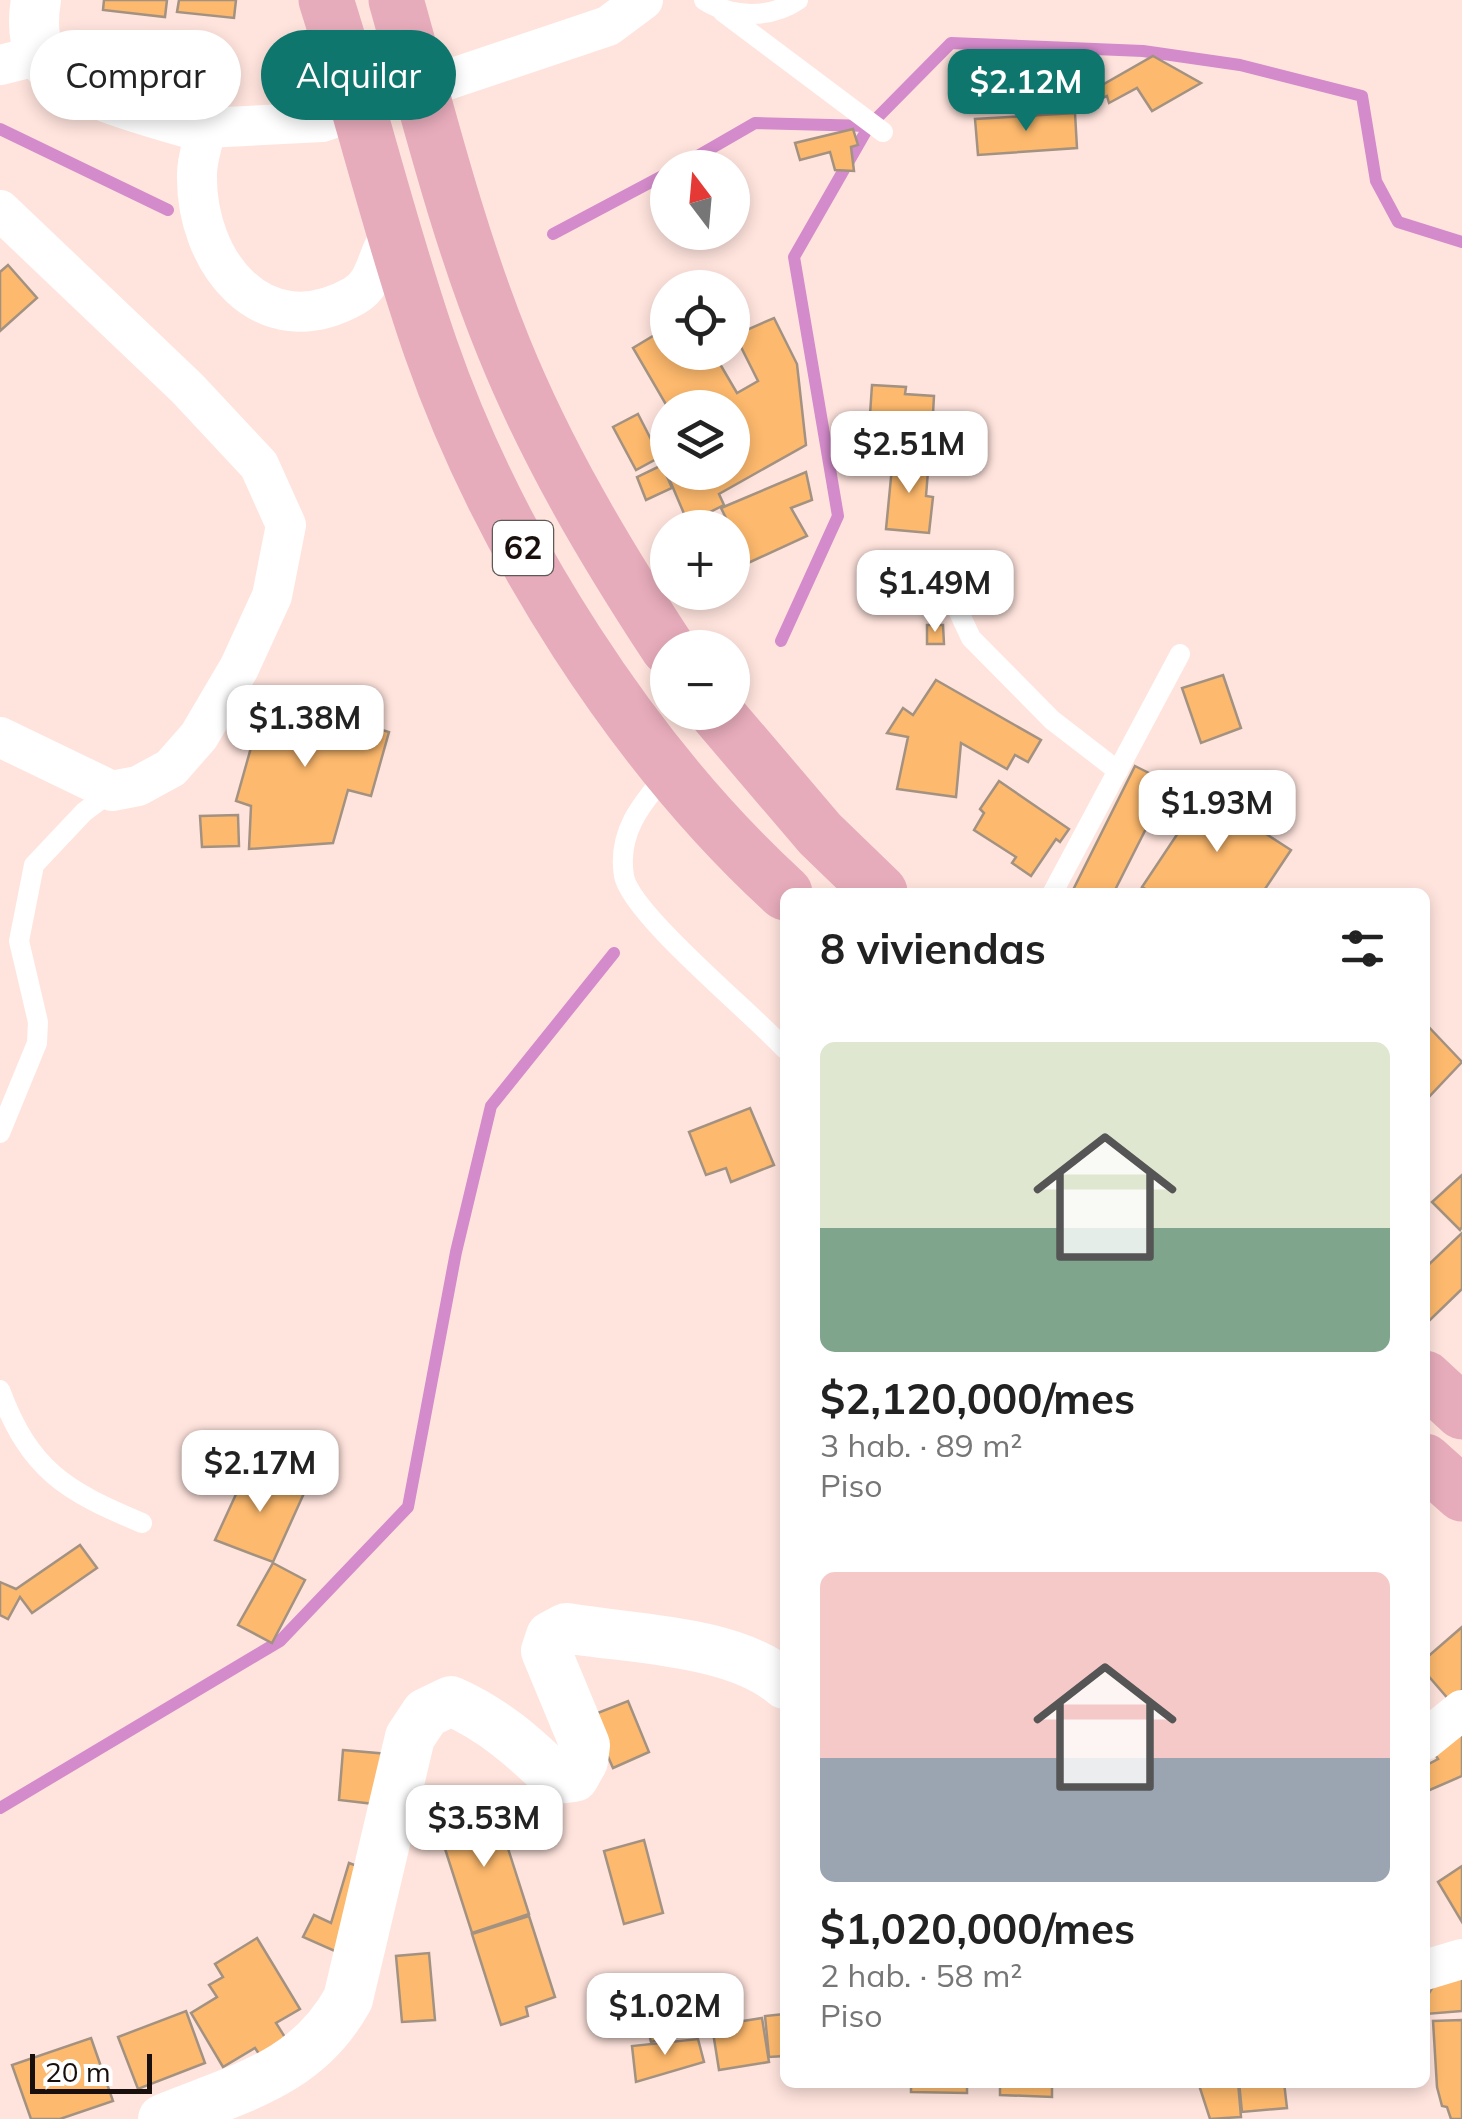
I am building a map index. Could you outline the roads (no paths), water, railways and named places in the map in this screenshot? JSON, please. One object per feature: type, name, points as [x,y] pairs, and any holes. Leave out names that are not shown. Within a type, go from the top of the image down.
[{"type":"highway","name":"62","points":[[326,0],[372,142],[394,233],[432,353],[498,501],[540,581],[609,686],[671,768],[780,888]]},
{"type":"highway","name":"62","points":[[396,0],[464,240],[520,384],[552,455],[608,557],[656,630]]},
{"type":"highway","points":[[731,730],[820,834],[876,888]]},
{"type":"highway","points":[[1430,1383],[1462,1412]]},
{"type":"highway","points":[[1430,1465],[1462,1494]]},
{"type":"street","points":[[36,0],[20,60],[206,128],[322,122],[608,26],[644,0]]},
{"type":"street","points":[[206,128],[196,170],[199,203],[211,248],[244,295],[285,312],[344,300],[373,278],[384,243],[394,233]]},
{"type":"street","points":[[0,210],[187,388],[259,465],[286,525],[272,596],[239,668],[198,736],[171,768],[138,786],[112,791],[0,736]]},
{"type":"street","points":[[163,2119],[274,2073],[312,2051],[337,2020],[348,2000],[410,1737],[426,1713],[450,1701],[479,1714],[515,1738],[558,1780],[574,1777],[584,1762],[585,1745],[546,1651],[551,1636],[566,1628],[728,1654],[768,1670],[780,1680]]},
{"type":"street","points":[[1430,1736],[1462,1710]]},
{"type":"street","points":[[1430,1969],[1462,1959]]},
{"type":"lane","points":[[704,0],[883,132]]},
{"type":"lane","points":[[723,12],[780,12],[798,0]]},
{"type":"lane","points":[[942,578],[971,638],[1052,720],[1118,772]]},
{"type":"lane","points":[[1055,888],[1180,654]]},
{"type":"lane","points":[[671,768],[636,810],[624,840],[624,878],[651,922],[780,1044]]},
{"type":"lane","points":[[0,1134],[37,1043],[38,1022],[19,941],[34,865],[84,812],[112,791]]},
{"type":"lane","points":[[0,1390],[10,1418],[43,1468],[78,1496],[142,1522]]},
{"type":"waterway","points":[[708,150],[755,123],[869,126],[951,43],[1143,51],[1240,65],[1362,96],[1376,181],[1398,222],[1462,242]]},
{"type":"waterway","points":[[781,641],[838,516],[794,257],[869,126]]},
{"type":"waterway","points":[[0,129],[168,210]]},
{"type":"waterway","points":[[553,234],[650,183]]},
{"type":"waterway","points":[[0,1808],[280,1641],[408,1507],[456,1252],[491,1106],[614,953]]}]
